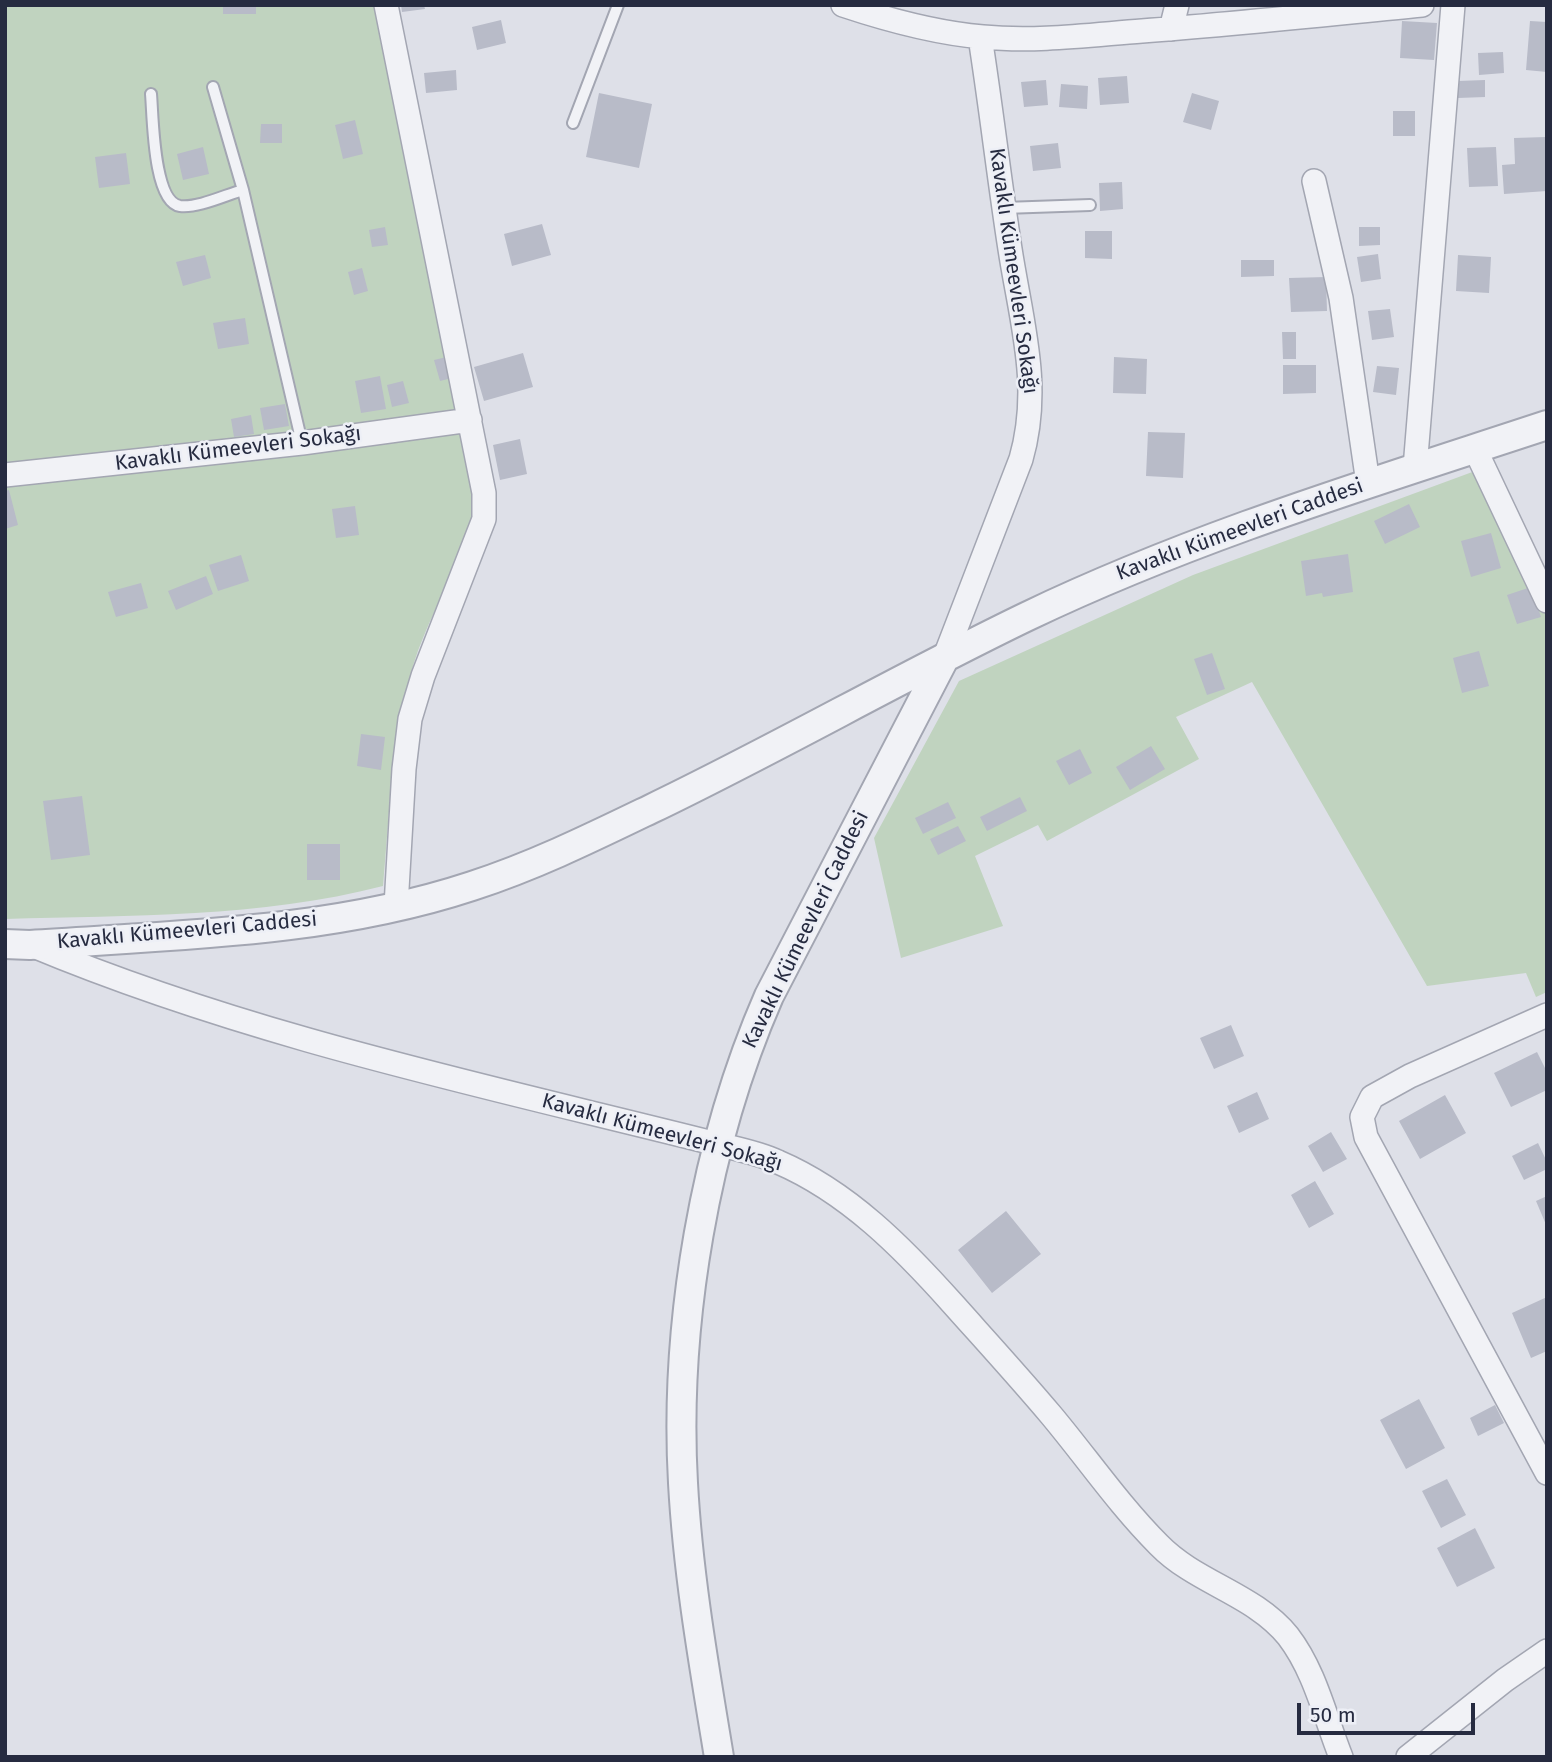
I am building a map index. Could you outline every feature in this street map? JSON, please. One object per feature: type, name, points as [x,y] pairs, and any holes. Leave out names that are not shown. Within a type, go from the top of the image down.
[{"type":"street","points":[[386,5],[484,493],[484,519],[423,676],[410,719],[396,906]]},
{"type":"street","points":[[843,5],[905,24],[980,37],[1018,39],[1171,29],[1422,5]]},
{"type":"street","points":[[1171,29],[1177,5]]},
{"type":"street","points":[[1415,468],[1453,5]]},
{"type":"street","name":"Kavaklı Kümeevleri Sokağı","points":[[944,659],[1021,459],[1028,434],[1031,383],[980,37]]},
{"type":"street","points":[[1314,181],[1341,298],[1368,484]]},
{"type":"street","name":"Kavaklı Kümeevleri Sokağı","points":[[5,475],[302,443],[470,420]]},
{"type":"street","name":"Kavaklı Kümeevleri Caddesi","points":[[17,944],[279,927],[396,906],[484,882],[607,831],[1111,577],[1233,529],[1547,425]]},
{"type":"street","points":[[1475,449],[1547,601]]},
{"type":"street","name":"Kavaklı Kümeevleri Caddesi","points":[[719,1757],[699,1639],[689,1554],[681,1430],[688,1305],[718,1144],[749,1040],[769,996],[944,659]]},
{"type":"street","name":"Kavaklı Kümeevleri Sokağı","points":[[17,944],[170,998],[304,1038],[776,1161],[833,1192],[892,1241],[931,1279],[1017,1376],[1162,1549],[1188,1568],[1268,1616],[1288,1637],[1311,1676],[1341,1757]]},
{"type":"street","points":[[1547,1015],[1410,1076],[1371,1097],[1362,1117],[1366,1137],[1547,1473]]},
{"type":"street","points":[[1408,1757],[1494,1688],[1547,1651]]},
{"type":"lane","points":[[573,123],[618,5]]},
{"type":"lane","points":[[213,87],[243,190],[302,443]]},
{"type":"lane","points":[[151,94],[158,172],[170,201],[178,206],[195,204],[243,190]]},
{"type":"lane","points":[[1004,208],[1090,205]]},
{"type":"green space","points":[[5,5],[377,5],[474,493],[473,512],[463,549],[420,644],[407,689],[394,762],[383,886],[290,904],[243,909],[5,919]]},
{"type":"green space","points":[[1475,471],[1547,616],[1547,992],[1536,997],[1526,973],[1427,986],[1252,682],[1176,717],[1199,759],[1047,841],[1038,825],[975,856],[1003,926],[901,958],[874,838],[959,681],[1193,575]]},
{"type":"building","points":[[223,5],[256,5],[256,14],[223,14]]},
{"type":"building","points":[[401,5],[424,5],[425,9],[402,12]]},
{"type":"building","points":[[501,20],[506,43],[477,50],[472,27]]},
{"type":"building","points":[[1402,21],[1437,23],[1434,60],[1400,58]]},
{"type":"building","points":[[1530,21],[1547,22],[1547,72],[1526,70]]},
{"type":"building","points":[[1503,52],[1504,73],[1479,75],[1478,53]]},
{"type":"building","points":[[456,70],[457,90],[426,93],[424,73]]},
{"type":"building","points":[[1127,76],[1129,103],[1100,105],[1098,78]]},
{"type":"building","points":[[1046,80],[1048,105],[1024,107],[1021,82]]},
{"type":"building","points":[[1485,80],[1485,97],[1458,98],[1458,81]]},
{"type":"building","points":[[1061,84],[1088,86],[1087,109],[1059,107]]},
{"type":"building","points":[[599,93],[652,104],[639,168],[586,157]]},
{"type":"building","points":[[1192,93],[1219,101],[1211,130],[1183,122]]},
{"type":"building","points":[[1393,111],[1415,111],[1415,136],[1393,136]]},
{"type":"building","points":[[355,120],[363,154],[343,159],[335,125]]},
{"type":"building","points":[[261,124],[282,124],[282,143],[260,143]]},
{"type":"building","points":[[1546,137],[1547,191],[1504,194],[1502,165],[1515,164],[1514,138]]},
{"type":"building","points":[[1058,143],[1061,168],[1033,171],[1030,146]]},
{"type":"building","points":[[203,147],[209,174],[183,180],[177,154]]},
{"type":"building","points":[[1496,147],[1498,186],[1469,187],[1467,148]]},
{"type":"building","points":[[126,153],[130,184],[99,188],[95,157]]},
{"type":"building","points":[[1122,182],[1123,209],[1100,211],[1099,183]]},
{"type":"building","points":[[542,224],[551,255],[512,266],[504,234]]},
{"type":"building","points":[[385,227],[388,245],[372,247],[369,230]]},
{"type":"building","points":[[1359,227],[1380,227],[1380,245],[1359,246]]},
{"type":"building","points":[[1085,231],[1112,231],[1112,259],[1085,258]]},
{"type":"building","points":[[1378,254],[1381,279],[1361,282],[1357,257]]},
{"type":"building","points":[[205,255],[211,278],[183,286],[176,262]]},
{"type":"building","points":[[1458,255],[1491,257],[1489,293],[1456,291]]},
{"type":"building","points":[[1241,260],[1274,260],[1274,276],[1241,277]]},
{"type":"building","points":[[362,268],[368,291],[354,295],[348,272]]},
{"type":"building","points":[[1326,277],[1327,311],[1291,312],[1289,278]]},
{"type":"building","points":[[1390,309],[1394,337],[1372,340],[1368,311]]},
{"type":"building","points":[[245,318],[249,344],[218,349],[213,323]]},
{"type":"building","points":[[1282,332],[1296,332],[1296,359],[1283,359]]},
{"type":"building","points":[[523,353],[533,387],[484,401],[474,367]]},
{"type":"building","points":[[451,356],[456,377],[440,381],[434,360]]},
{"type":"building","points":[[1114,357],[1147,359],[1146,394],[1113,393]]},
{"type":"building","points":[[1283,365],[1316,365],[1316,393],[1283,394]]},
{"type":"building","points":[[1377,366],[1399,368],[1396,395],[1373,392]]},
{"type":"building","points":[[380,376],[386,409],[361,413],[355,381]]},
{"type":"building","points":[[403,381],[409,403],[392,407],[387,385]]},
{"type":"building","points":[[285,404],[289,426],[264,430],[260,408]]},
{"type":"building","points":[[251,415],[254,434],[234,437],[231,419]]},
{"type":"building","points":[[1148,432],[1185,433],[1183,478],[1146,476]]},
{"type":"building","points":[[520,439],[527,474],[500,480],[493,445]]},
{"type":"building","points":[[9,490],[18,525],[5,529],[5,491]]},
{"type":"building","points":[[1409,504],[1420,527],[1385,544],[1374,521]]},
{"type":"building","points":[[355,506],[359,535],[336,538],[332,509]]},
{"type":"building","points":[[1491,533],[1501,568],[1471,577],[1461,541]]},
{"type":"building","points":[[1348,554],[1353,592],[1323,597],[1322,593],[1306,596],[1301,561]]},
{"type":"building","points":[[241,555],[249,581],[218,591],[209,565]]},
{"type":"building","points":[[206,576],[213,594],[176,610],[168,591]]},
{"type":"building","points":[[141,583],[148,608],[116,617],[108,592]]},
{"type":"building","points":[[1531,587],[1541,617],[1517,624],[1507,595]]},
{"type":"building","points":[[1479,651],[1489,686],[1462,693],[1453,658]]},
{"type":"building","points":[[1212,653],[1225,689],[1207,695],[1194,659]]},
{"type":"building","points":[[361,734],[385,737],[381,770],[357,766]]},
{"type":"building","points":[[1151,746],[1165,769],[1130,790],[1116,767]]},
{"type":"building","points":[[1080,749],[1092,773],[1069,785],[1056,761]]},
{"type":"building","points":[[82,796],[90,855],[51,860],[43,801]]},
{"type":"building","points":[[1020,797],[1027,811],[987,831],[980,817]]},
{"type":"building","points":[[948,802],[956,818],[923,834],[915,818]]},
{"type":"building","points":[[958,826],[966,841],[938,855],[930,839]]},
{"type":"building","points":[[307,844],[340,844],[340,880],[307,880]]},
{"type":"building","points":[[1231,1025],[1244,1056],[1214,1069],[1200,1038]]},
{"type":"building","points":[[1537,1052],[1547,1072],[1547,1090],[1511,1107],[1494,1073]]},
{"type":"building","points":[[1257,1092],[1269,1119],[1239,1133],[1227,1106]]},
{"type":"building","points":[[1445,1095],[1466,1133],[1420,1159],[1399,1121]]},
{"type":"building","points":[[1331,1132],[1347,1159],[1323,1172],[1308,1146]]},
{"type":"building","points":[[1538,1143],[1547,1162],[1547,1169],[1524,1180],[1512,1156]]},
{"type":"building","points":[[1315,1181],[1334,1214],[1309,1228],[1291,1195]]},
{"type":"building","points":[[1547,1196],[1547,1227],[1536,1201]]},
{"type":"building","points":[[1006,1211],[1041,1254],[992,1293],[958,1250]]},
{"type":"building","points":[[1547,1297],[1547,1351],[1531,1358],[1512,1313]]},
{"type":"building","points":[[1419,1399],[1445,1448],[1406,1469],[1380,1420]]},
{"type":"building","points":[[1495,1405],[1504,1423],[1478,1436],[1470,1418]]},
{"type":"building","points":[[1447,1479],[1466,1515],[1441,1528],[1422,1491]]},
{"type":"building","points":[[1475,1528],[1495,1568],[1457,1587],[1437,1548]]}]
